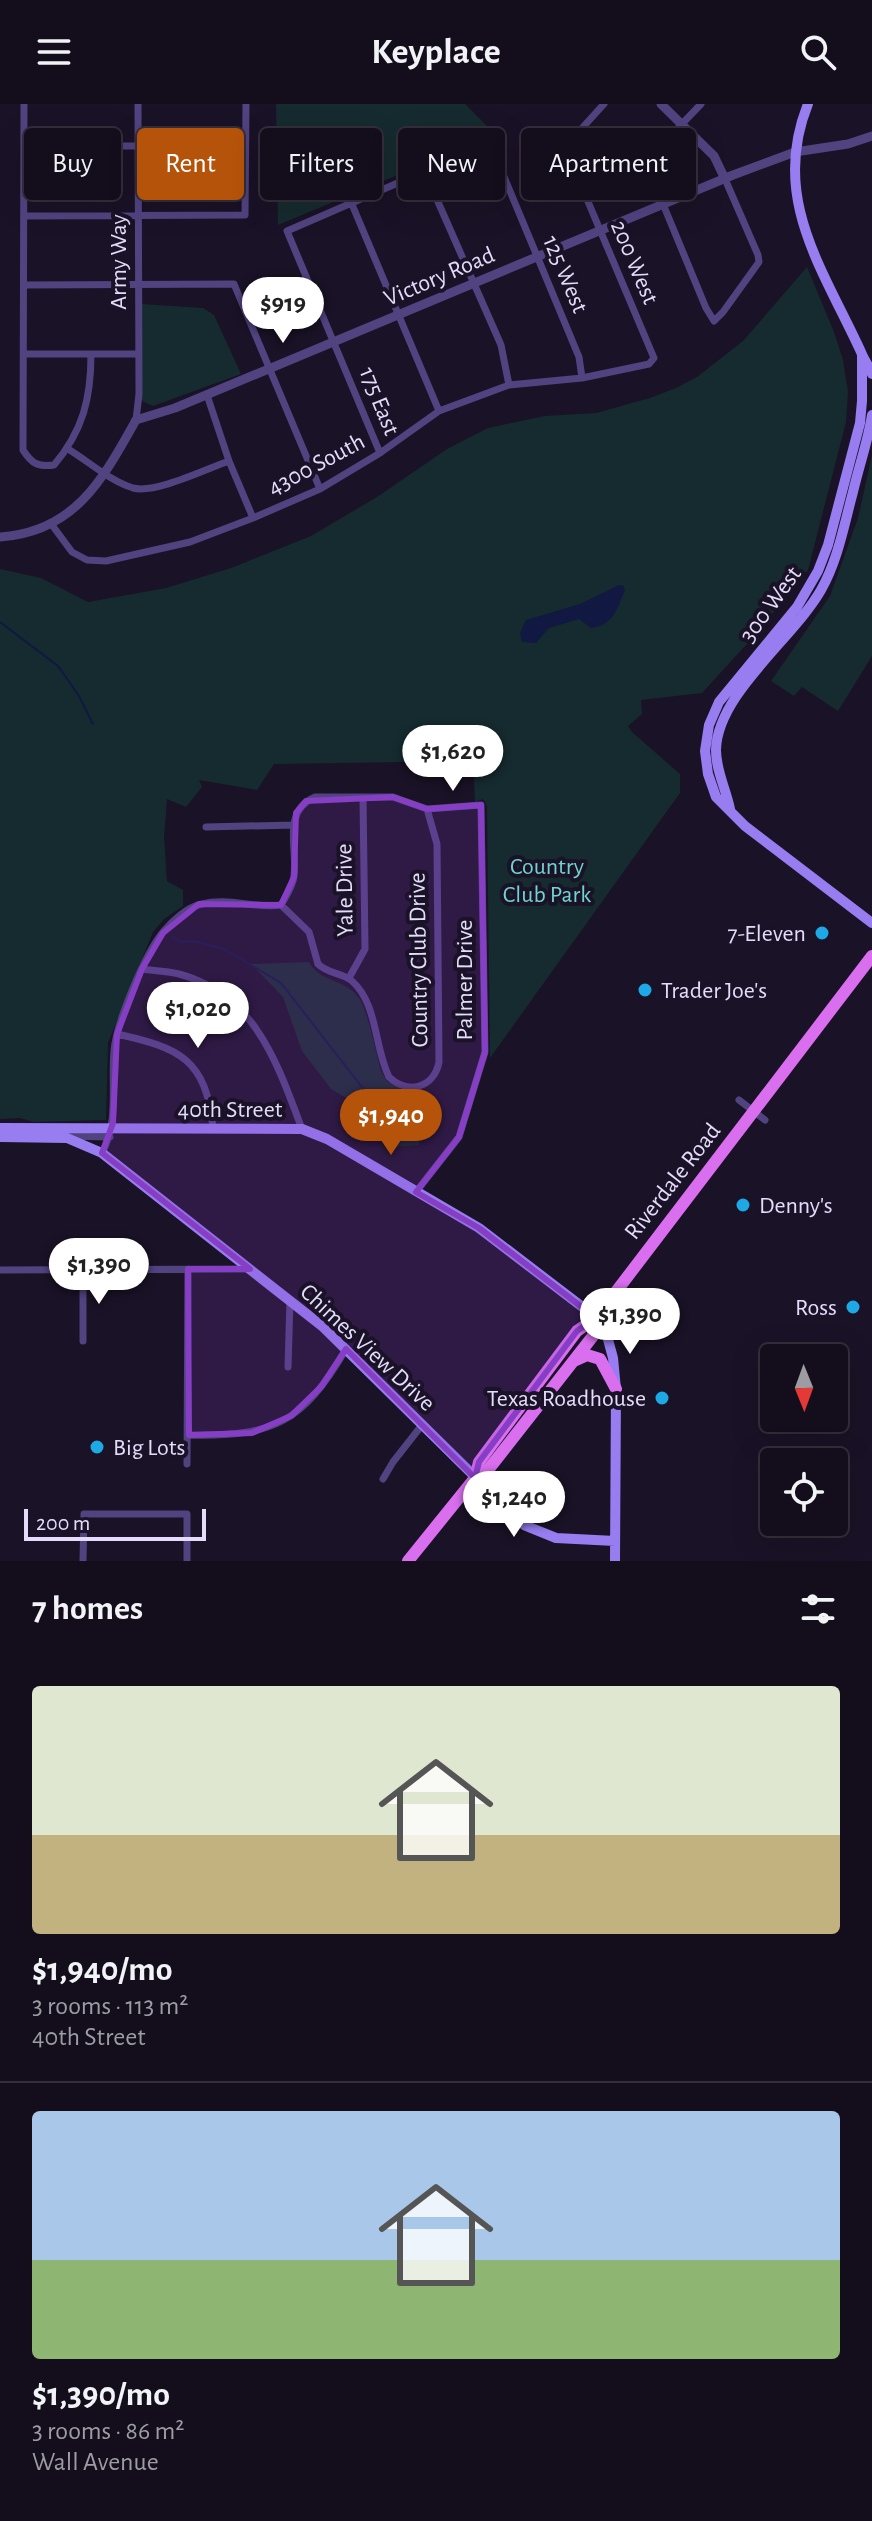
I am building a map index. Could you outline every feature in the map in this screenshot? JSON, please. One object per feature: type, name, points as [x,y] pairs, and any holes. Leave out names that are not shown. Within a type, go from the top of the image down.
[{"type":"main road","name":"300 West","points":[[808,104],[795,152],[794,189],[800,218],[867,354],[872,374]]},
{"type":"main road","name":"300 West","points":[[867,354],[860,423],[821,565],[800,603],[722,697],[709,725],[705,751],[708,774],[716,797],[745,826],[872,923]]},
{"type":"main road","name":"300 West","points":[[731,811],[717,761],[721,724],[734,700],[805,613],[823,586],[836,555],[872,415]]},
{"type":"main road","name":"Riverdale Road","points":[[475,1478],[479,1462],[577,1331],[599,1314],[872,956]]},
{"type":"main road","name":"40th Street","points":[[0,1128],[111,1133],[213,1128],[302,1129],[327,1139],[479,1228],[599,1314]]},
{"type":"main road","name":"40th Street","points":[[0,1137],[56,1137]]},
{"type":"main road","name":"Chimes View Drive","points":[[56,1137],[79,1141],[102,1153],[290,1300],[346,1349],[502,1506],[534,1531],[556,1538],[615,1541]]},
{"type":"main road","name":"Riverdale Road","points":[[408,1561],[475,1478],[488,1470],[593,1336],[599,1314]]},
{"type":"main road","points":[[599,1314],[610,1344],[616,1389],[615,1561]]},
{"type":"main road","points":[[573,1361],[587,1355],[597,1357],[604,1364],[616,1389]]},
{"type":"street","points":[[24,104],[24,128]]},
{"type":"street","name":"Army Way","points":[[138,104],[138,128]]},
{"type":"street","points":[[26,216],[245,215],[246,104]]},
{"type":"street","name":"200 West","points":[[604,104],[565,147],[654,358]]},
{"type":"street","points":[[661,104],[682,124],[714,156],[758,255],[759,262],[714,321],[663,204],[650,165],[658,149],[682,124],[701,104]]},
{"type":"street","name":"Victory Road","points":[[136,420],[149,418],[207,395],[725,179],[795,152],[848,144],[872,136]]},
{"type":"street","name":"125 West","points":[[505,179],[579,357],[582,378]]},
{"type":"street","points":[[398,181],[351,202],[439,411]]},
{"type":"street","points":[[26,200],[23,450],[30,461],[40,466],[54,465],[68,449],[84,419],[89,401],[91,354]]},
{"type":"street","name":"Army Way","points":[[136,420],[139,200]]},
{"type":"street","points":[[437,200],[501,345],[509,385]]},
{"type":"street","name":"175 East","points":[[351,202],[287,231],[380,453]]},
{"type":"street","points":[[26,285],[234,284],[320,489]]},
{"type":"street","points":[[26,354],[138,354]]},
{"type":"street","name":"4300 South","points":[[52,525],[72,552],[87,560],[106,561],[190,542],[320,489],[380,453],[439,411],[509,385],[582,378],[649,364],[654,358]]},
{"type":"street","points":[[207,395],[229,461],[253,518]]},
{"type":"street","points":[[0,537],[19,536],[52,525],[82,502],[105,472],[136,420]]},
{"type":"street","points":[[68,449],[136,489],[150,489],[229,461]]},
{"type":"street","points":[[102,1153],[111,1133],[117,1034],[142,969],[163,933],[186,910],[199,904],[217,901],[264,908],[281,905],[294,877],[294,825],[300,806],[315,797],[393,797],[427,809]]},
{"type":"street","name":"Yale Drive","points":[[349,978],[365,949],[363,797]]},
{"type":"street","name":"Palmer Drive","points":[[416,1192],[459,1137],[485,1052],[481,805],[427,809]]},
{"type":"street","name":"Country Club Drive","points":[[281,905],[309,932],[318,964],[332,974],[349,978],[365,995],[389,1077],[396,1084],[412,1088],[429,1082],[438,1070],[439,1062],[437,844],[427,809]]},
{"type":"street","points":[[206,827],[294,825]]},
{"type":"street","points":[[142,969],[180,975],[215,989],[251,1020],[267,1042],[302,1129]]},
{"type":"street","points":[[117,1034],[154,1042],[187,1061],[207,1091],[213,1128]]},
{"type":"street","points":[[739,1100],[765,1120]]},
{"type":"street","name":"40th Street","points":[[56,1137],[111,1133]]},
{"type":"street","points":[[187,1464],[188,1269]]},
{"type":"street","points":[[0,1270],[250,1269]]},
{"type":"street","points":[[83,1270],[83,1341]]},
{"type":"street","points":[[288,1367],[290,1300]]},
{"type":"street","points":[[189,1435],[252,1433],[291,1416],[321,1387],[346,1349]]},
{"type":"street","points":[[383,1479],[422,1425]]},
{"type":"street","points":[[83,1561],[84,1514],[187,1514],[187,1561]]},
{"type":"highlighted area","points":[[393,797],[427,809],[481,805],[485,1052],[459,1137],[416,1192],[479,1228],[596,1318],[577,1331],[479,1462],[475,1478],[346,1349],[321,1387],[291,1416],[252,1433],[189,1435],[188,1269],[250,1269],[102,1153],[113,1123],[117,1034],[142,969],[163,933],[199,904],[281,905],[294,877],[296,813],[306,801]]},
{"type":"green space","points":[[276,104],[465,104],[489,128],[398,128],[398,175],[382,182],[382,128],[276,128]]},
{"type":"green space","points":[[278,200],[338,200],[278,225]]},
{"type":"green space","name":"Country Club Park","points":[[807,267],[834,332],[843,360],[848,392],[846,422],[808,570],[702,693],[641,700],[642,714],[628,726],[680,774],[680,793],[490,1058],[487,806],[483,799],[475,802],[473,761],[274,764],[257,790],[199,780],[202,787],[186,807],[167,799],[164,837],[167,881],[183,890],[183,906],[164,919],[153,932],[108,1043],[106,1120],[34,1122],[20,1118],[0,1119],[0,569],[41,578],[88,602],[166,588],[231,568],[311,536],[377,497],[447,449],[488,428],[545,416],[596,413],[676,388],[697,377],[743,341]]},
{"type":"green space","points":[[141,304],[203,308],[214,315],[241,374],[153,406],[142,401]]},
{"type":"green space","points":[[872,455],[872,656],[838,711],[802,687],[794,696],[771,681],[830,596],[858,518]]},
{"type":"green space","points":[[309,962],[313,969],[347,987],[359,998],[369,1022],[381,1071],[387,1081],[401,1089],[406,1127],[419,1131],[419,1145],[393,1147],[389,1123],[331,1089],[302,1051],[283,997],[251,964]]},
{"type":"shaded area","points":[[623,585],[625,590],[620,604],[605,623],[591,628],[579,619],[549,628],[536,643],[522,642],[520,633],[526,620],[580,604]]},
{"type":"waterway","points":[[0,622],[58,666],[79,696],[93,724]]},
{"type":"waterway","points":[[172,937],[181,942],[194,941],[224,949],[281,983],[365,1091],[403,1127]]},
{"type":"place","name":"7-Eleven","points":[[822,933]]},
{"type":"place","name":"Trader Joe's","points":[[645,990]]},
{"type":"place","name":"Denny's","points":[[743,1205]]},
{"type":"place","name":"Ross","points":[[853,1307]]},
{"type":"place","name":"Texas Roadhouse","points":[[662,1398]]},
{"type":"place","name":"Big Lots","points":[[97,1447]]}]
